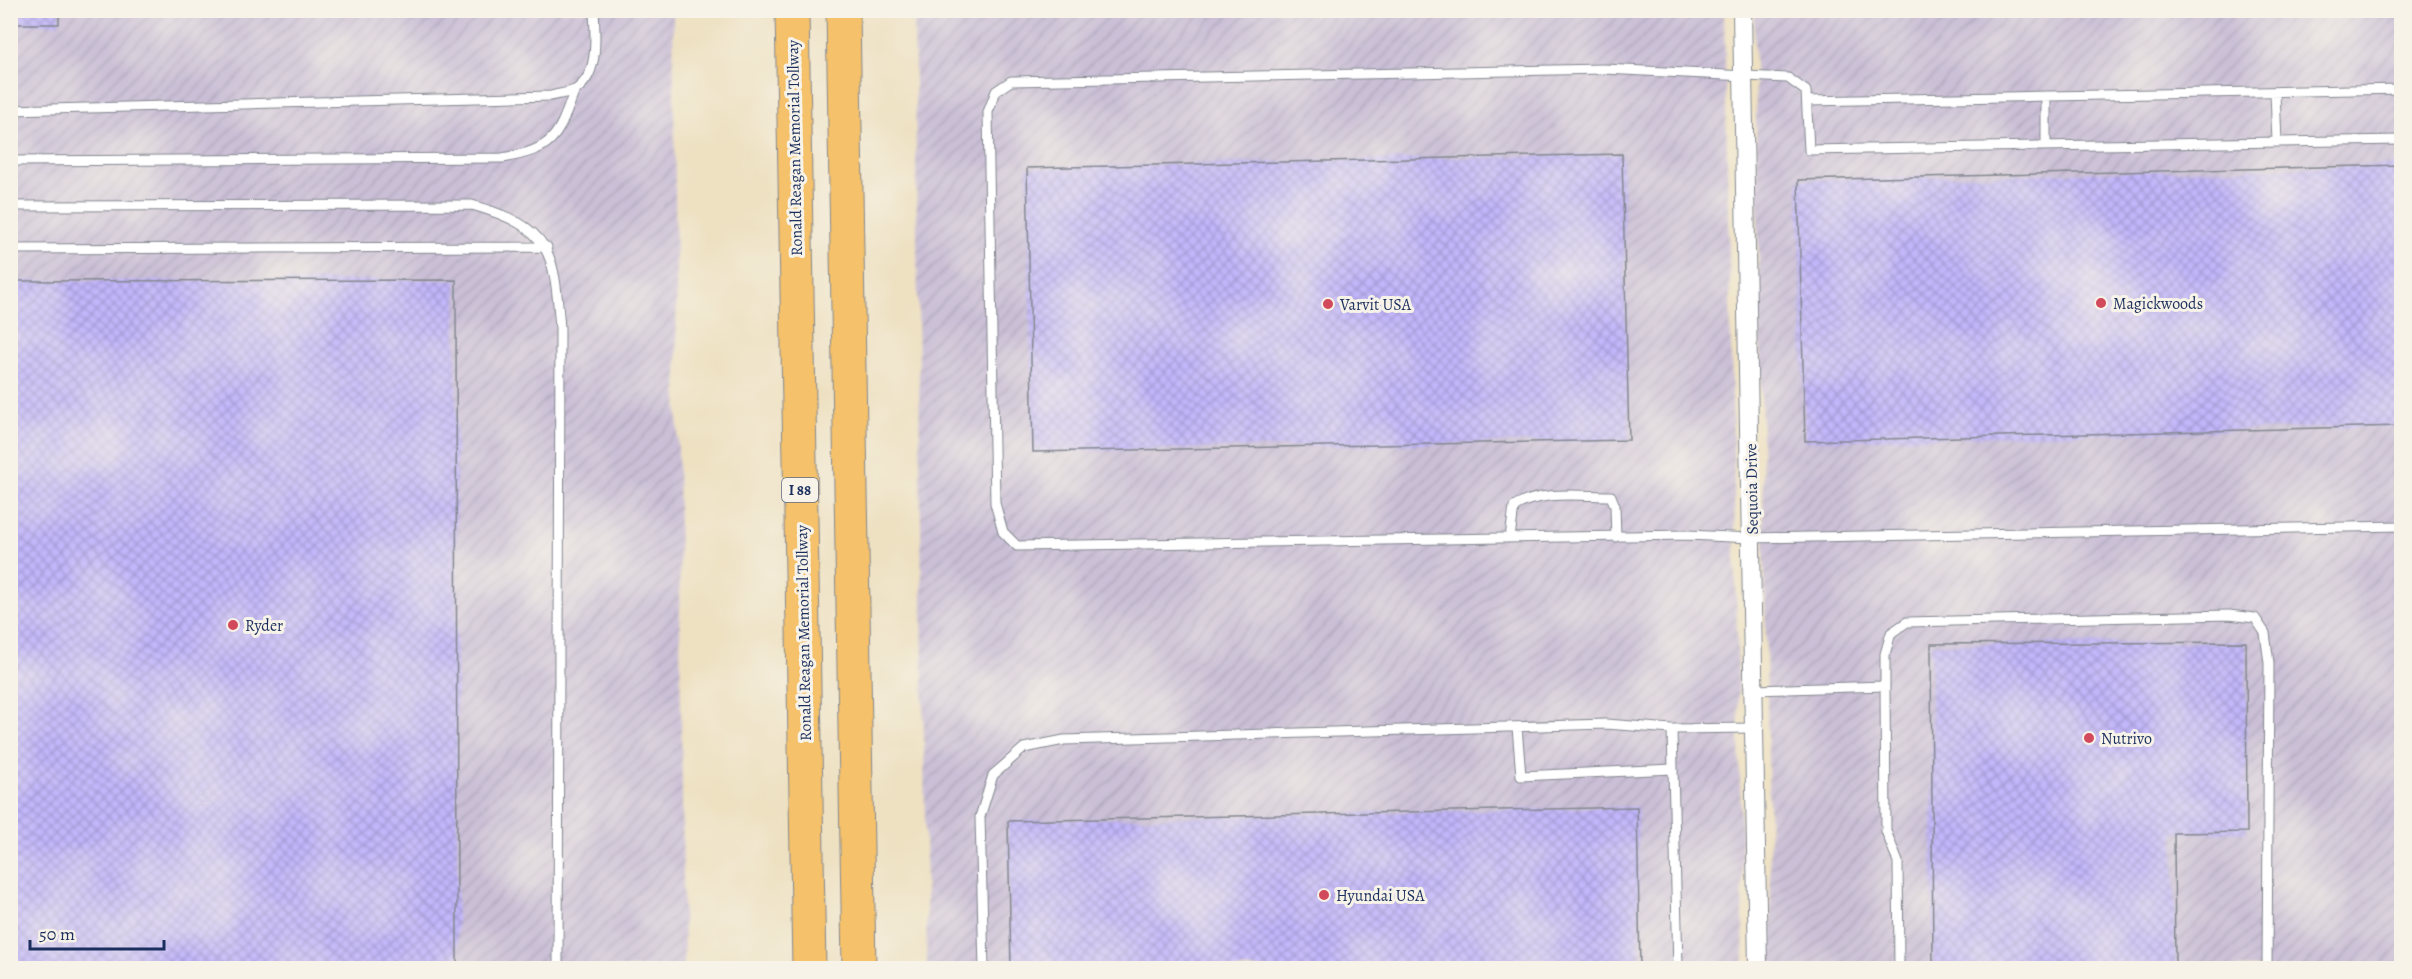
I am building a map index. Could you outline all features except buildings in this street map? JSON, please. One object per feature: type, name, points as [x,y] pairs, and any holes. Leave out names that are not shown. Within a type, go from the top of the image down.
[{"type":"highway","name":"Ronald Reagan Memorial Tollway","points":[[792,10],[809,969]]},
{"type":"highway","points":[[843,10],[859,969]]},
{"type":"street","name":"Sequoia Drive","points":[[1742,10],[1758,969]]},
{"type":"lane","points":[[10,161],[502,158],[533,153],[554,137],[575,90],[589,74],[594,55],[594,10]]},
{"type":"lane","points":[[2402,140],[1809,150],[1808,101],[1802,86],[1788,78],[1604,69],[1011,81],[996,91],[988,112],[995,502],[1003,532],[1017,546],[1510,538],[1751,538],[2402,526]]},
{"type":"lane","points":[[1808,101],[2402,89]]},
{"type":"lane","points":[[10,110],[551,96],[575,90]]},
{"type":"lane","points":[[2275,92],[2277,142]]},
{"type":"lane","points":[[2046,96],[2046,146]]},
{"type":"lane","points":[[10,206],[472,205],[504,214],[547,247],[556,272],[560,328],[558,969]]},
{"type":"lane","points":[[10,249],[547,247]]},
{"type":"lane","points":[[1510,538],[1514,507],[1527,498],[1586,496],[1611,496],[1615,506],[1616,537]]},
{"type":"lane","points":[[1899,969],[1898,862],[1886,831],[1885,654],[1892,633],[1907,622],[2229,615],[2255,618],[2265,633],[2269,663],[2267,969]]},
{"type":"lane","points":[[1754,690],[1885,686]]},
{"type":"lane","points":[[984,969],[980,817],[993,776],[1023,748],[1064,740],[1606,724],[1672,729],[1754,728]]},
{"type":"lane","points":[[1517,727],[1521,776],[1673,769]]},
{"type":"lane","points":[[1672,729],[1678,969]]},
{"type":"shaded area","points":[[10,11],[673,11],[684,968],[11,968]]},
{"type":"shaded area","points":[[914,11],[1724,11],[1744,968],[927,968]]},
{"type":"shaded area","points":[[1754,11],[2401,11],[2401,968],[1772,968]]},
{"type":"place","name":"Magickwoods","points":[[2101,303]]},
{"type":"place","name":"Varvit USA","points":[[1328,304]]},
{"type":"place","name":"Ryder","points":[[233,625]]},
{"type":"place","name":"Nutrivo","points":[[2089,738]]},
{"type":"place","name":"Hyundai USA","points":[[1324,895]]}]
